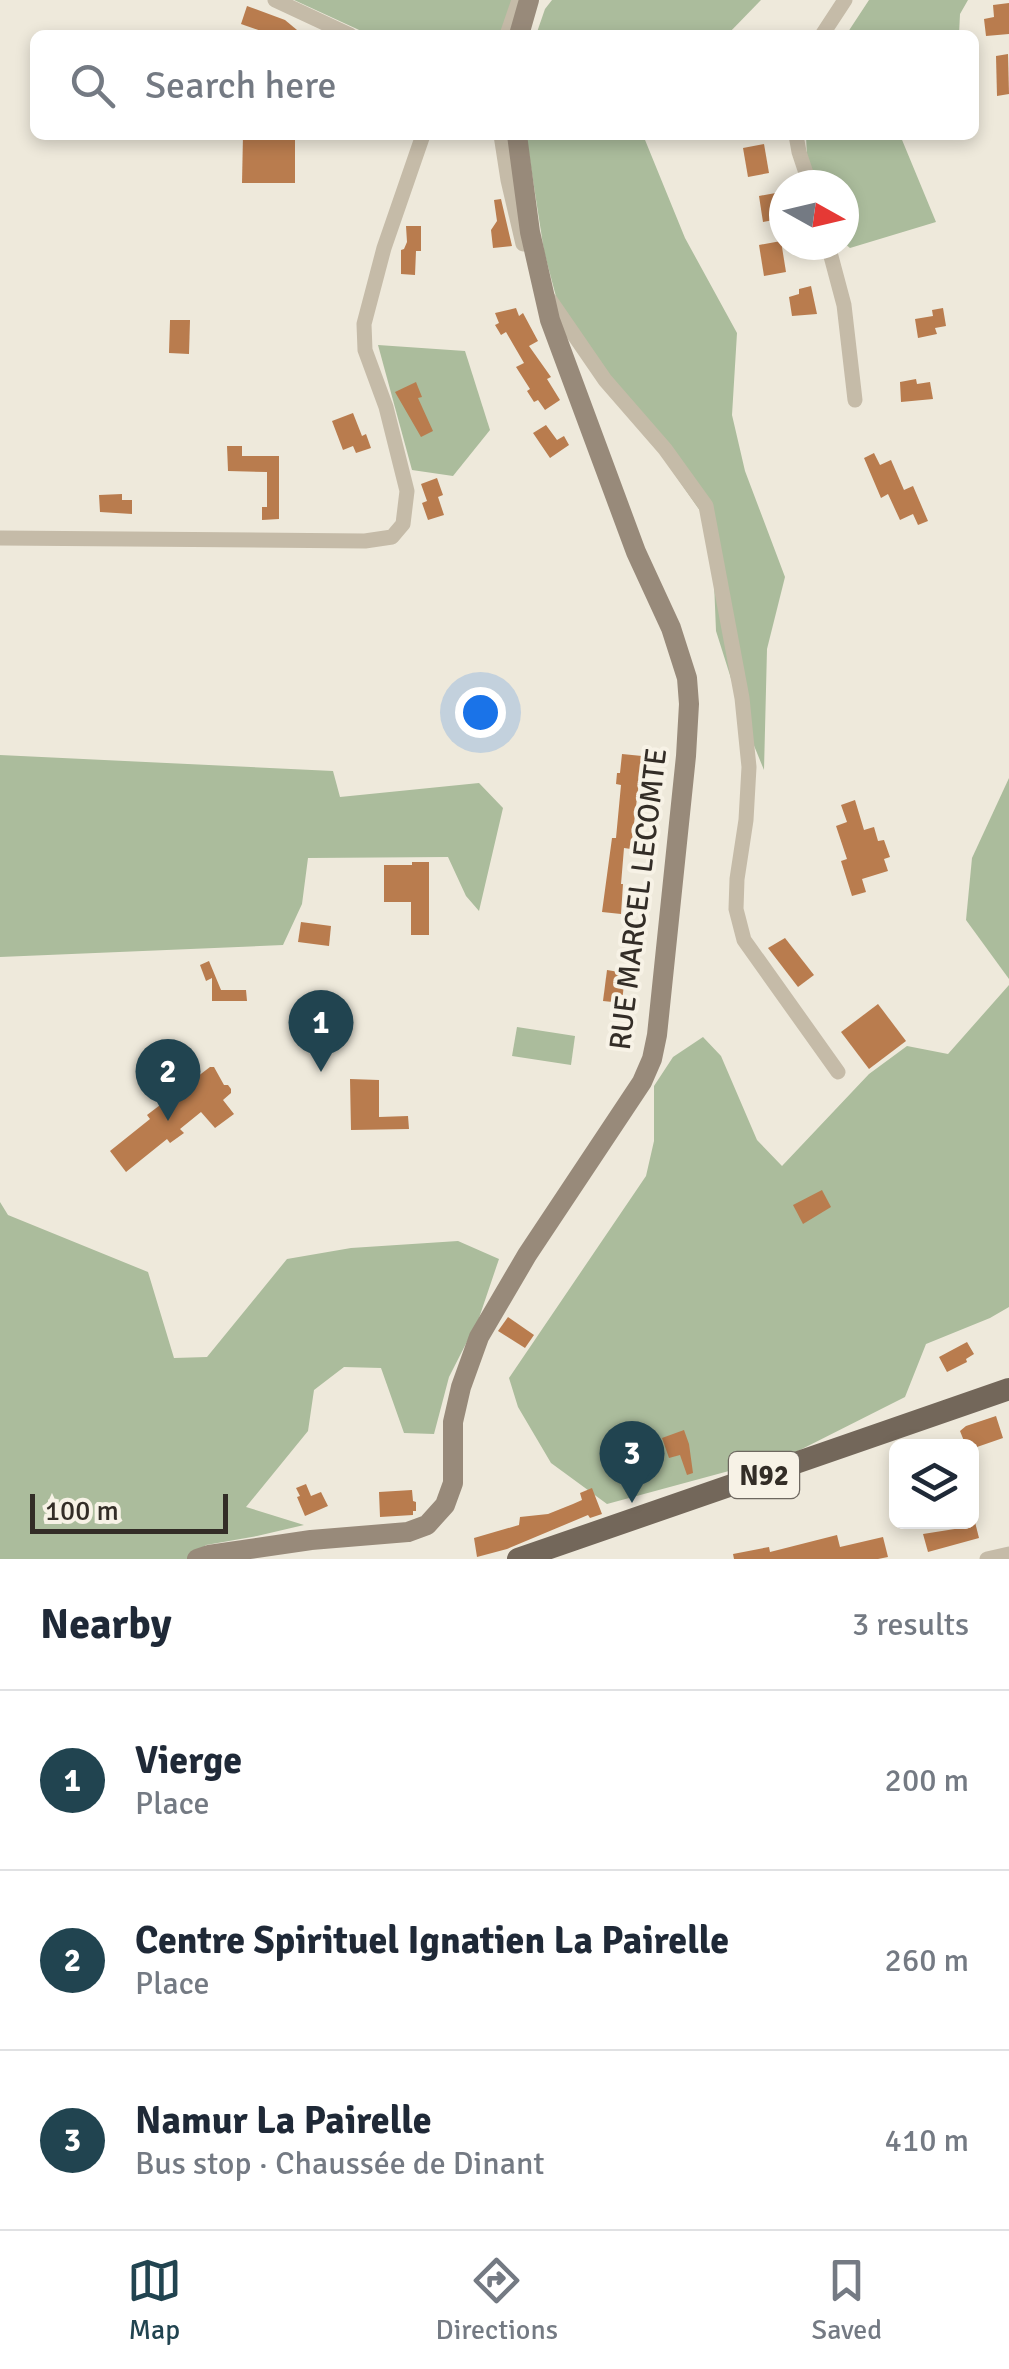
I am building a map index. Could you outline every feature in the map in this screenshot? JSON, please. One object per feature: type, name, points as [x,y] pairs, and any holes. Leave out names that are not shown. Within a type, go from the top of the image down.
[{"type":"main road","name":"N92","points":[[518,1559],[1009,1390]]},
{"type":"street","points":[[275,0],[339,30]]},
{"type":"street","points":[[509,30],[518,0]]},
{"type":"street","points":[[520,30],[529,0]]},
{"type":"street","points":[[825,30],[845,0]]},
{"type":"street","points":[[0,538],[392,537],[403,524],[407,491],[386,406],[365,350],[364,324],[384,248],[421,140]]},
{"type":"street","points":[[502,140],[526,256],[542,288],[605,380],[665,450],[706,506],[742,698],[749,766],[736,909],[744,940],[838,1072]]},
{"type":"street","name":"RUE MARCEL LECOMTE","points":[[197,1559],[311,1540],[408,1532],[427,1525],[445,1505],[453,1483],[453,1422],[479,1337],[642,1082],[658,1035],[686,756],[687,678],[676,640],[636,552],[567,372],[530,232],[518,140]]},
{"type":"street","points":[[797,140],[805,170]]},
{"type":"street","points":[[832,260],[844,305],[856,400]]},
{"type":"street","points":[[987,1559],[1009,1554]]},
{"type":"green space","points":[[294,0],[524,0],[506,30],[359,30]]},
{"type":"green space","points":[[552,0],[761,0],[732,30],[538,30]]},
{"type":"green space","points":[[869,0],[968,0],[960,14],[959,30],[849,30]]},
{"type":"green space","points":[[527,140],[645,140],[685,238],[737,333],[732,415],[745,471],[785,577],[767,649],[764,770],[716,631],[714,582],[703,515],[559,308],[544,251]]},
{"type":"green space","points":[[806,140],[902,140],[936,222],[859,245],[859,170],[811,170]]},
{"type":"green space","points":[[378,345],[465,351],[490,430],[453,476],[412,470]]},
{"type":"green space","points":[[0,755],[333,771],[340,797],[479,783],[503,808],[479,911],[466,896],[448,857],[308,858],[302,904],[283,945],[0,957]]},
{"type":"green space","points":[[1009,778],[1009,979],[966,920],[972,858]]},
{"type":"green space","points":[[1009,985],[1009,1307],[926,1344],[905,1397],[792,1454],[607,1504],[551,1463],[518,1407],[509,1378],[646,1176],[654,1141],[654,1086],[673,1057],[703,1037],[721,1056],[757,1140],[782,1166],[869,1074],[907,1046],[948,1054]]},
{"type":"green space","points":[[517,1027],[575,1036],[571,1065],[512,1056]]},
{"type":"green space","points":[[0,1202],[8,1215],[148,1272],[174,1358],[207,1357],[287,1259],[351,1248],[458,1241],[499,1259],[479,1318],[449,1377],[434,1434],[404,1433],[381,1368],[344,1367],[314,1390],[308,1431],[246,1507],[304,1525],[206,1545],[189,1559],[0,1559]]},
{"type":"building","points":[[1009,3],[1009,34],[986,36],[984,19],[994,17],[993,5]]},
{"type":"building","points":[[247,6],[285,20],[297,30],[258,30],[241,24]]},
{"type":"building","points":[[1008,54],[1009,94],[997,96],[996,56]]},
{"type":"building","points":[[243,140],[295,140],[295,183],[242,183]]},
{"type":"building","points":[[764,144],[769,173],[748,177],[743,148]]},
{"type":"building","points":[[769,194],[769,221],[763,222],[759,196]]},
{"type":"building","points":[[501,199],[512,246],[493,248],[491,230],[497,221],[494,200]]},
{"type":"building","points":[[406,226],[421,226],[421,251],[416,251],[415,275],[401,274]]},
{"type":"building","points":[[769,243],[769,260],[784,260],[786,272],[764,276],[759,245]]},
{"type":"building","points":[[811,286],[817,314],[792,316],[789,297]]},
{"type":"building","points":[[516,308],[519,316],[523,313],[538,341],[529,346],[551,377],[547,379],[560,400],[545,410],[527,391],[530,389],[516,367],[524,363],[506,332],[501,335],[495,325],[499,323],[495,313]]},
{"type":"building","points":[[943,308],[946,326],[935,328],[937,334],[918,338],[915,319],[933,316],[932,310]]},
{"type":"building","points":[[170,320],[190,320],[189,354],[169,353]]},
{"type":"building","points":[[916,379],[917,384],[930,382],[933,399],[901,402],[900,382]]},
{"type":"building","points":[[416,382],[422,397],[418,398],[433,431],[421,437],[395,392]]},
{"type":"building","points":[[353,413],[371,448],[356,453],[353,446],[343,450],[332,421]]},
{"type":"building","points":[[546,425],[557,440],[564,436],[569,445],[550,458],[533,433]]},
{"type":"building","points":[[227,446],[242,446],[242,456],[279,456],[279,519],[262,520],[262,507],[267,507],[267,472],[228,471]]},
{"type":"building","points":[[874,453],[880,465],[891,460],[904,490],[913,486],[928,521],[918,525],[913,514],[900,520],[888,494],[881,498],[864,458]]},
{"type":"building","points":[[437,478],[444,515],[428,520],[421,484]]},
{"type":"building","points":[[122,494],[122,500],[132,500],[132,514],[100,512],[99,495]]},
{"type":"building","points":[[622,754],[642,756],[631,849],[624,848],[621,914],[602,912],[612,838],[616,838],[621,785],[616,784]]},
{"type":"building","points":[[855,800],[864,830],[874,827],[878,841],[884,840],[890,857],[884,859],[888,871],[862,879],[866,892],[852,896],[841,861],[847,859],[836,826],[847,822],[841,805]]},
{"type":"building","points":[[429,862],[429,935],[411,935],[411,902],[384,902],[384,865]]},
{"type":"building","points":[[301,922],[331,926],[329,946],[298,942]]},
{"type":"building","points":[[785,938],[814,975],[798,987],[768,948]]},
{"type":"building","points":[[209,961],[221,990],[246,990],[247,1001],[212,1001],[212,978],[206,981],[200,965]]},
{"type":"building","points":[[607,970],[625,973],[622,1003],[603,1001]]},
{"type":"building","points":[[878,1004],[906,1041],[869,1069],[841,1032]]},
{"type":"building","points":[[210,1067],[231,1089],[223,1100],[234,1114],[215,1128],[201,1112],[180,1129],[184,1133],[170,1143],[167,1139],[126,1172],[110,1151],[150,1119],[147,1115]]},
{"type":"building","points":[[350,1079],[379,1080],[379,1117],[408,1116],[409,1129],[351,1130]]},
{"type":"building","points":[[822,1190],[831,1207],[803,1224],[793,1205]]},
{"type":"building","points":[[508,1317],[534,1335],[525,1348],[498,1331]]},
{"type":"building","points":[[967,1342],[974,1354],[947,1372],[939,1357]]},
{"type":"building","points":[[996,1416],[1003,1438],[979,1446],[979,1439],[963,1439],[960,1431]]},
{"type":"building","points":[[684,1430],[693,1473],[687,1475],[680,1455],[669,1458],[662,1438]]},
{"type":"building","points":[[306,1484],[311,1496],[321,1492],[328,1506],[305,1516],[296,1488]]},
{"type":"building","points":[[592,1488],[602,1514],[590,1518],[588,1515],[507,1549],[477,1557],[474,1538],[519,1525],[520,1517],[548,1514],[573,1504],[582,1500],[580,1493]]},
{"type":"building","points":[[412,1490],[416,1502],[413,1515],[380,1517],[379,1492]]},
{"type":"building","points":[[977,1529],[979,1538],[928,1552],[923,1534]]},
{"type":"building","points":[[837,1535],[840,1547],[883,1537],[888,1557],[734,1559],[733,1554],[769,1547],[770,1552]]},
{"type":"place","name":"Vierge","points":[[321,1072]]},
{"type":"place","name":"Centre Spirituel Ignatien La Pairelle","points":[[168,1121]]},
{"type":"place","name":"Namur La Pairelle","points":[[632,1503]]}]
